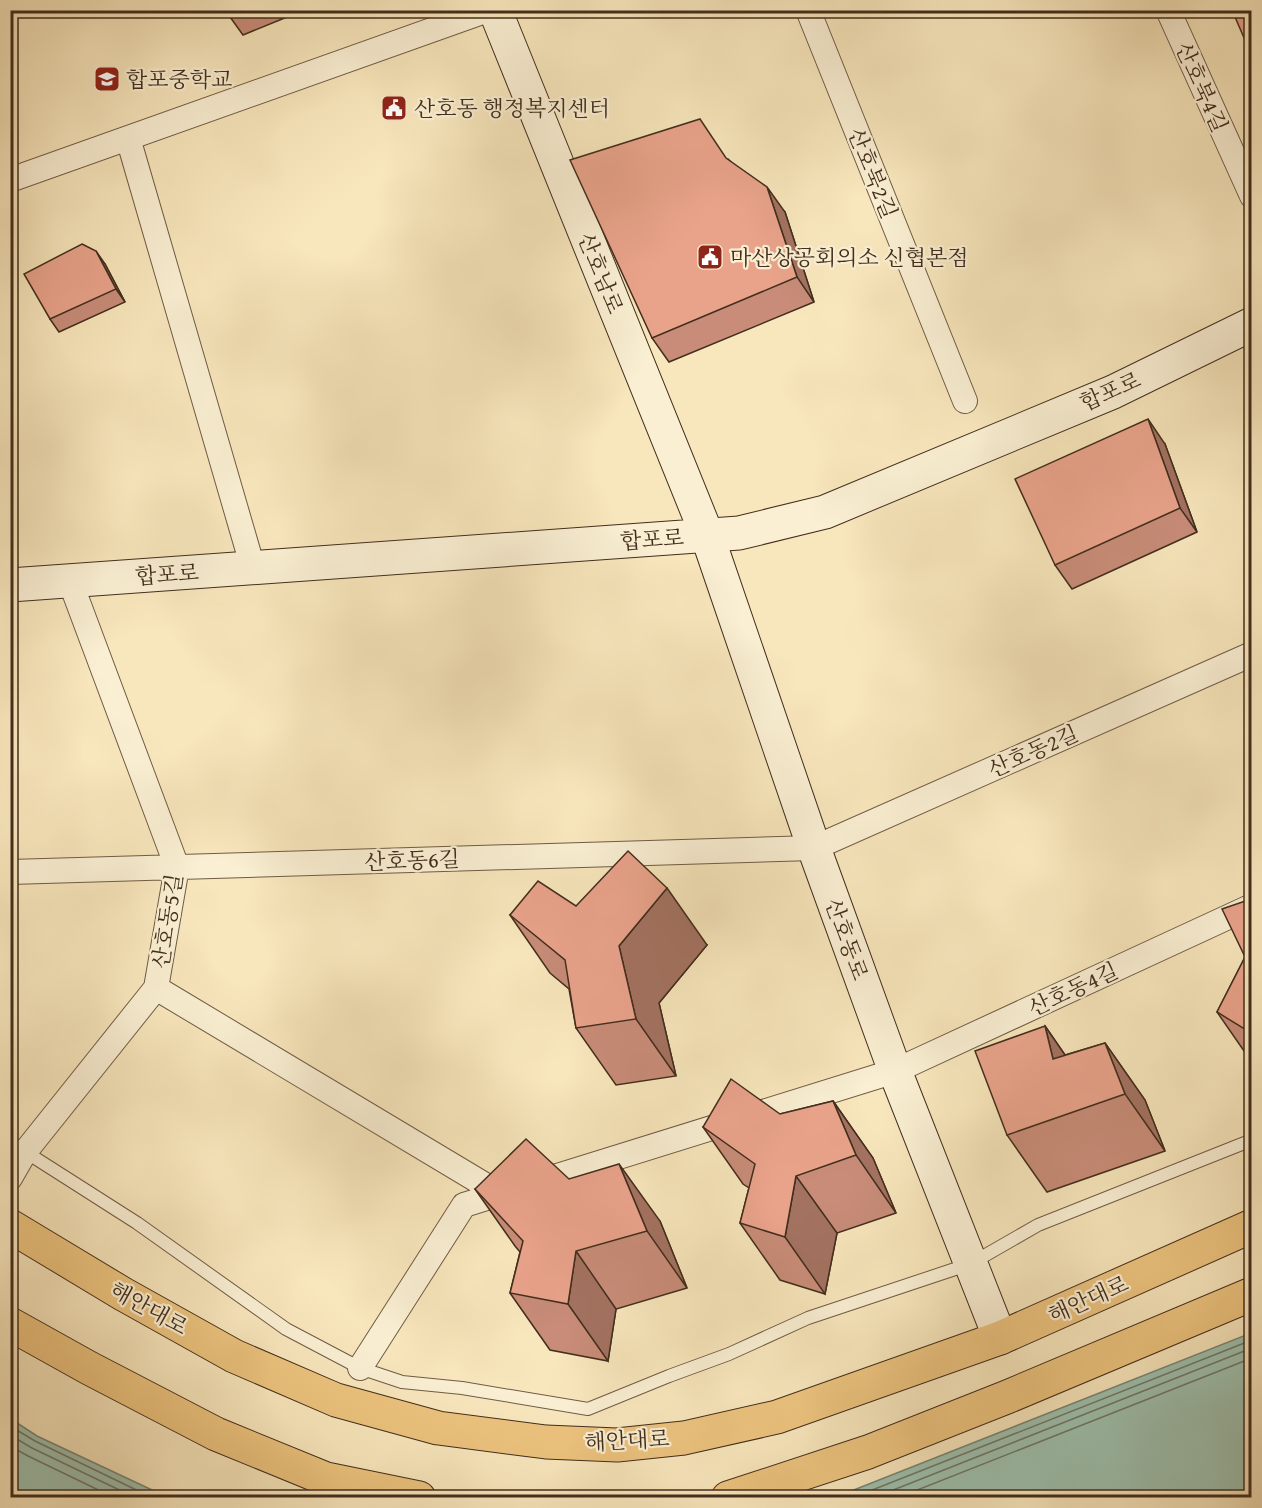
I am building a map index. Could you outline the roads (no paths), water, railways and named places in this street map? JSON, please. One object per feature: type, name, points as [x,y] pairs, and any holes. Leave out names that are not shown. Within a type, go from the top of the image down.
[{"type":"main road","name":"산호남로","points":[[495,10],[707,535]]},
{"type":"main road","name":"합포로","points":[[10,585],[740,533],[825,512],[1113,392],[1251,324]]},
{"type":"main road","name":"산호동로","points":[[707,535],[814,848],[895,1071],[1000,1338]]},
{"type":"main road","name":"해안대로","points":[[10,1226],[123,1294],[234,1356],[336,1400],[438,1428],[546,1442],[617,1444],[684,1438],[777,1417],[1000,1338],[1251,1226]]},
{"type":"main road","points":[[728,1497],[868,1452],[1017,1393],[1251,1294]]},
{"type":"main road","points":[[10,1324],[216,1434],[326,1479],[419,1497]]},
{"type":"street","points":[[10,180],[488,10]]},
{"type":"street","name":"산호북2길","points":[[808,10],[965,401]]},
{"type":"street","name":"산호북4길","points":[[1168,10],[1251,196]]},
{"type":"street","points":[[128,138],[253,568]]},
{"type":"street","name":"산호동5길","points":[[70,581],[177,867],[156,988],[500,1194]]},
{"type":"street","name":"산호동2길","points":[[814,848],[1251,654]]},
{"type":"street","name":"산호동6길","points":[[10,872],[814,848]]},
{"type":"street","name":"산호동4길","points":[[360,1368],[464,1206],[895,1071],[1251,906]]},
{"type":"street","points":[[10,1178],[18,1147],[156,988]]},
{"type":"lane","points":[[18,1147],[137,1223],[286,1329],[360,1368],[402,1382],[462,1388],[588,1409],[729,1354],[808,1318],[969,1264],[1038,1225],[1251,1140]]},
{"type":"water","points":[[1251,1333],[1251,1497],[836,1497]]},
{"type":"water","points":[[11,1419],[37,1436],[167,1497],[11,1497]]},
{"type":"place","name":"합포중학교","points":[[107,79]]},
{"type":"place","name":"산호동 행정복지센터","points":[[394,108]]},
{"type":"place","name":"마산상공회의소 신협본점","points":[[710,257]]}]
